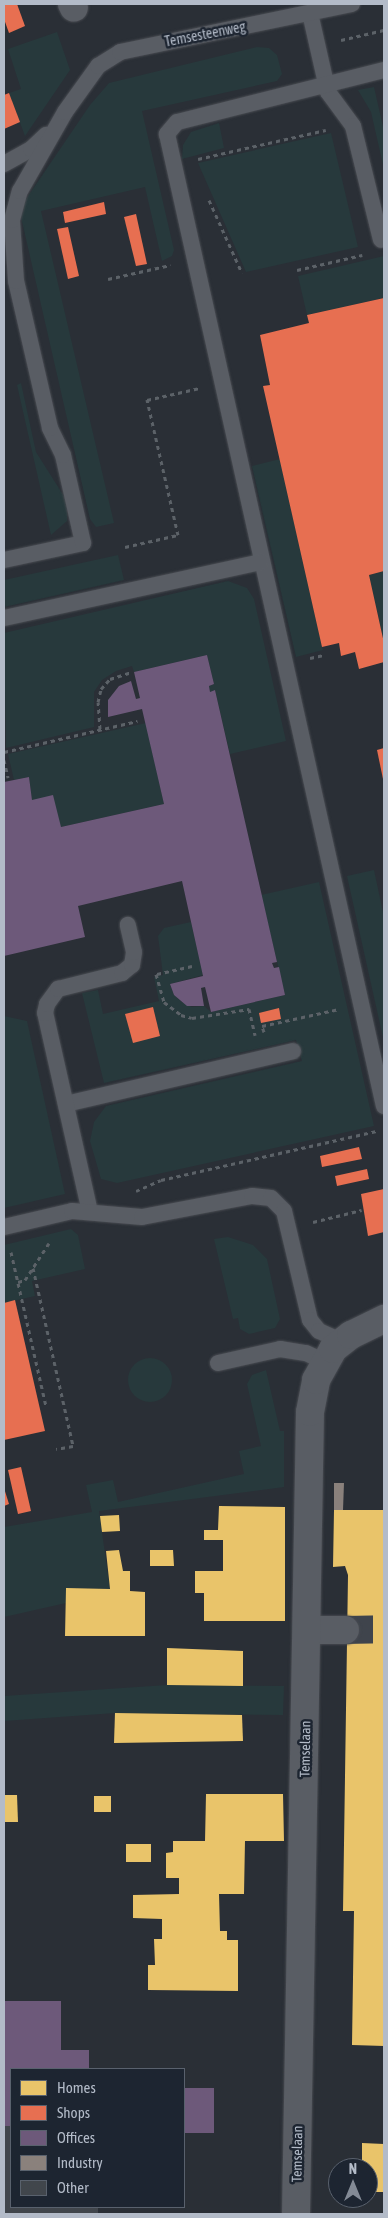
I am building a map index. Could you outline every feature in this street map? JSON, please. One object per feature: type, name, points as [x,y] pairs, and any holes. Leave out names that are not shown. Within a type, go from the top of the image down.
[{"type":"street","points":[[333,1352],[384,1319]]},
{"type":"street","name":"Temselaan","points":[[296,2214],[308,1630],[310,1412],[313,1391],[333,1352]]},
{"type":"street","points":[[308,1630],[345,1630]]},
{"type":"lane","name":"Temsesteenweg","points":[[65,112],[98,66],[129,49],[352,4]]},
{"type":"lane","points":[[310,13],[326,84],[331,97],[353,126],[381,240]]},
{"type":"lane","points":[[384,70],[326,84],[307,92],[173,124],[167,134],[260,562],[384,1106]]},
{"type":"lane","points":[[4,164],[32,149],[65,112]]},
{"type":"lane","points":[[4,560],[83,543],[63,455],[50,428],[16,281],[12,220],[20,191],[65,112]]},
{"type":"lane","points":[[4,618],[260,562]]},
{"type":"lane","points":[[98,1213],[66,1104],[45,1013],[46,1004],[58,989],[128,969],[134,952],[128,925]]},
{"type":"lane","points":[[66,1104],[293,1051]]},
{"type":"lane","points":[[4,1227],[72,1212],[142,1217],[252,1196],[271,1198],[284,1212],[310,1320],[322,1333],[333,1352],[306,1353],[280,1349],[218,1363]]},
{"type":"path","points":[[173,164],[334,128]]},
{"type":"path","points":[[210,201],[242,273]]},
{"type":"path","points":[[361,245],[364,254]]},
{"type":"path","points":[[297,270],[356,256]]},
{"type":"path","points":[[125,547],[178,535],[147,400],[221,383]]},
{"type":"path","points":[[100,729],[98,702],[101,689],[110,679],[131,672]]},
{"type":"path","points":[[4,752],[137,721]]},
{"type":"path","points":[[4,760],[8,778]]},
{"type":"path","points":[[192,966],[156,974],[164,1002],[181,1015],[192,1018],[208,1018],[249,1009],[256,1038],[265,1037],[262,1026],[361,1004]]},
{"type":"path","points":[[98,1213],[140,1188],[161,1180],[384,1129]]},
{"type":"path","points":[[313,1222],[362,1210]]},
{"type":"path","points":[[4,1227],[46,1406]]},
{"type":"path","points":[[18,1282],[25,1280],[49,1243]]},
{"type":"path","points":[[33,1268],[73,1446],[56,1449]]},
{"type":"shaded area","points":[[57,32],[70,70],[25,136],[9,93],[21,89],[8,49]]},
{"type":"shaded area","points":[[257,47],[269,48],[277,55],[282,74],[277,81],[142,111],[174,250],[172,256],[162,261],[145,187],[41,211],[114,523],[96,527],[90,519],[21,217],[22,205],[90,105],[109,83]]},
{"type":"shaded area","points":[[374,87],[384,131],[384,169],[371,112],[358,90]]},
{"type":"shaded area","points":[[219,123],[224,148],[182,159],[183,145],[191,132]]},
{"type":"shaded area","points":[[331,133],[358,247],[246,272],[198,163]]},
{"type":"shaded area","points":[[384,256],[384,298],[307,315],[298,276]]},
{"type":"shaded area","points":[[21,383],[36,452],[67,501],[67,521],[51,535],[17,385]]},
{"type":"shaded area","points":[[280,459],[323,650],[296,657],[252,466]]},
{"type":"shaded area","points":[[118,555],[124,580],[4,607],[4,580]]},
{"type":"shaded area","points":[[384,571],[384,643],[369,575]]},
{"type":"shaded area","points":[[228,581],[247,588],[254,599],[286,741],[230,754],[215,690],[210,692],[209,686],[214,684],[207,655],[134,672],[132,666],[116,671],[102,680],[94,692],[94,727],[6,748],[4,633]]},
{"type":"shaded area","points":[[146,723],[164,804],[61,827],[32,800],[29,777],[14,780],[8,754]]},
{"type":"shaded area","points":[[374,870],[384,917],[384,1042],[347,876]]},
{"type":"shaded area","points":[[319,882],[374,1126],[117,1183],[101,1179],[90,1141],[94,1122],[106,1106],[302,1061],[296,1040],[104,1083],[82,993],[98,990],[103,1014],[159,1001],[154,977],[163,975],[158,936],[164,928],[191,922],[203,975],[170,984],[174,995],[182,1002],[192,1007],[204,1006],[211,1012],[285,995],[261,895]]},
{"type":"shaded area","points":[[4,1016],[27,1021],[65,1194],[4,1208]]},
{"type":"shaded area","points":[[71,1229],[78,1235],[85,1269],[32,1281],[35,1296],[4,1303],[4,1245]]},
{"type":"shaded area","points":[[228,1237],[253,1245],[267,1259],[280,1319],[275,1328],[249,1334],[240,1329],[238,1318],[233,1319],[214,1239]]},
{"type":"shaded area","points":[[150,1358],[162,1362],[168,1368],[172,1380],[168,1392],[162,1398],[150,1402],[138,1398],[132,1392],[128,1380],[132,1368],[138,1362]]},
{"type":"shaded area","points":[[266,1370],[280,1431],[284,1431],[284,1487],[99,1511],[110,1589],[66,1588],[66,1603],[4,1617],[4,1527],[92,1512],[86,1485],[113,1480],[118,1502],[244,1474],[239,1451],[261,1446],[247,1384],[252,1375]]},
{"type":"shaded area","points":[[167,1685],[284,1686],[283,1715],[115,1713],[4,1721],[4,1696]]},
{"type":"building: Homes","points":[[219,1506],[285,1507],[285,1621],[204,1621],[204,1593],[195,1593],[195,1571],[223,1571],[223,1540],[204,1540],[204,1530],[218,1530]]},
{"type":"building: Homes","points":[[334,1510],[384,1510],[384,2046],[352,2045],[354,1911],[343,1911],[348,1575],[345,1566],[333,1567]]},
{"type":"building: Homes","points":[[119,1515],[120,1531],[102,1532],[100,1516]]},
{"type":"building: Homes","points":[[119,1550],[123,1571],[130,1571],[130,1591],[145,1592],[145,1636],[65,1636],[66,1588],[110,1589],[106,1551]]},
{"type":"building: Homes","points":[[150,1550],[173,1550],[174,1566],[150,1566]]},
{"type":"building: Homes","points":[[167,1648],[243,1651],[243,1686],[167,1685]]},
{"type":"building: Homes","points":[[115,1713],[242,1715],[243,1741],[114,1743]]},
{"type":"building: Homes","points":[[206,1794],[283,1794],[284,1841],[245,1841],[244,1894],[219,1894],[220,1931],[227,1931],[227,1940],[238,1940],[238,1991],[148,1990],[148,1965],[155,1965],[154,1939],[162,1939],[162,1919],[133,1918],[133,1895],[179,1894],[179,1878],[166,1878],[166,1853],[173,1852],[173,1841],[205,1841]]},
{"type":"building: Homes","points":[[4,1795],[17,1795],[18,1822],[4,1822]]},
{"type":"building: Homes","points":[[94,1796],[111,1796],[111,1812],[94,1812]]},
{"type":"building: Homes","points":[[126,1844],[151,1844],[151,1862],[126,1862]]},
{"type":"building: Homes","points":[[362,2143],[384,2144],[384,2192],[378,2192],[378,2158],[362,2158]]},
{"type":"building: Shops","points":[[4,4],[17,4],[25,26],[9,33],[4,19]]},
{"type":"building: Shops","points":[[9,93],[20,122],[4,129],[4,95]]},
{"type":"building: Shops","points":[[104,202],[106,214],[65,223],[63,212]]},
{"type":"building: Shops","points":[[136,214],[147,264],[136,266],[124,217]]},
{"type":"building: Shops","points":[[68,227],[79,276],[68,279],[57,229]]},
{"type":"building: Shops","points":[[384,298],[384,571],[369,575],[384,643],[384,662],[359,669],[355,652],[341,656],[339,643],[322,647],[263,386],[270,385],[260,335],[309,323],[307,315]]},
{"type":"building: Shops","points":[[384,748],[384,779],[383,779],[377,750]]},
{"type":"building: Shops","points":[[153,1007],[160,1036],[133,1043],[125,1014]]},
{"type":"building: Shops","points":[[279,1008],[281,1019],[261,1023],[259,1013]]},
{"type":"building: Shops","points":[[359,1147],[362,1159],[322,1167],[320,1156]]},
{"type":"building: Shops","points":[[367,1169],[369,1179],[337,1186],[335,1176]]},
{"type":"building: Shops","points":[[384,1189],[384,1232],[368,1236],[361,1194]]},
{"type":"building: Shops","points":[[15,1300],[45,1431],[4,1440],[4,1303]]},
{"type":"building: Shops","points":[[21,1467],[31,1511],[18,1514],[8,1470]]},
{"type":"building: Shops","points":[[4,1488],[9,1504],[4,1506]]},
{"type":"building: Offices","points":[[207,655],[214,684],[209,686],[210,692],[215,690],[277,962],[272,963],[274,968],[279,967],[285,995],[211,1012],[205,987],[201,988],[204,1006],[187,1006],[174,995],[170,984],[203,976],[182,881],[78,906],[85,937],[4,956],[4,782],[29,777],[32,800],[53,795],[61,827],[164,804],[142,709],[108,717],[108,700],[119,686],[131,681],[136,699],[140,698],[134,672]]},
{"type":"building: Offices","points":[[4,2001],[61,2001],[61,2050],[89,2050],[89,2068],[10,2068],[10,2126],[4,2126]]},
{"type":"building: Offices","points":[[185,2088],[214,2088],[214,2133],[185,2133]]},
{"type":"building: Industry","points":[[334,1483],[344,1483],[343,1510],[334,1510]]},
{"type":"building: Other","points":[[4,2126],[10,2126],[10,2208],[98,2208],[98,2214],[4,2214]]},
{"type":"tunnel","points":[[345,1630],[384,1629]]}]
